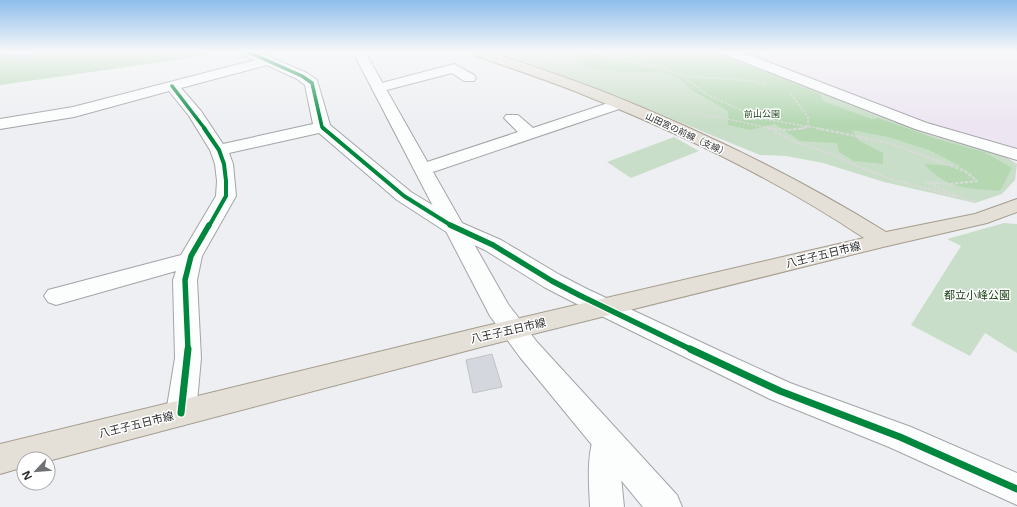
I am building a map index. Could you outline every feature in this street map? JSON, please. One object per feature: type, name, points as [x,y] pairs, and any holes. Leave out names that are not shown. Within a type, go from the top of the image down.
[{"type":"main road","name":"山田宮の前線（支線）","points":[[543,76],[620,104],[687,133],[751,164],[827,204],[883,240]]},
{"type":"main road","name":"八王子五日市線","points":[[0,459],[512,329],[883,240],[980,219],[1017,205]]},
{"type":"street","points":[[0,124],[74,112],[210,76]]},
{"type":"street","points":[[301,76],[312,83],[322,127],[398,191],[455,228],[493,245],[552,281],[711,359],[780,391],[900,437],[1017,489]]},
{"type":"street","points":[[372,76],[499,310],[512,329],[665,507]]},
{"type":"street","points":[[379,88],[425,76]]},
{"type":"street","points":[[465,76],[469,78]]},
{"type":"street","points":[[792,76],[921,126],[1017,155]]},
{"type":"street","points":[[172,86],[195,114],[219,150],[224,164],[226,196],[203,234],[190,260],[185,280],[188,358],[181,413]]},
{"type":"street","points":[[398,191],[414,190],[427,175],[530,134],[620,104]]},
{"type":"street","points":[[512,118],[530,134]]},
{"type":"street","points":[[219,150],[322,127]]},
{"type":"street","points":[[56,296],[190,260]]},
{"type":"street","points":[[607,441],[605,477],[607,507]]},
{"type":"path","points":[[683,76],[753,81],[768,85]]},
{"type":"path","points":[[683,76],[706,94],[759,118],[889,143],[965,170],[977,181],[951,184],[926,182],[967,200]]},
{"type":"path","points":[[787,91],[796,99],[805,111],[808,117],[808,127]]},
{"type":"path","points":[[678,112],[737,121],[772,130],[785,131],[808,127]]},
{"type":"path","points":[[772,130],[793,141],[832,154],[861,168],[891,179],[979,202]]},
{"type":"shaded area","points":[[801,76],[1017,76],[1017,151],[936,128]]},
{"type":"green space","points":[[0,76],[66,76],[0,85]]},
{"type":"green space","name":"前山公園","points":[[563,76],[778,76],[876,115],[934,136],[1004,156],[1017,164],[1015,180],[1002,194],[975,203],[884,182],[823,163],[786,156],[760,155]]},
{"type":"green space","points":[[672,76],[774,76],[820,94],[823,101],[872,119],[878,118],[937,139],[984,152],[1012,168],[1000,191],[959,186],[941,179],[924,164],[962,167],[929,150],[888,137],[852,130],[858,140],[883,153],[883,164],[854,161],[839,152],[837,143],[800,141],[775,124],[750,130],[728,125],[728,111],[691,90],[679,78]]},
{"type":"green space","points":[[674,137],[699,151],[631,178],[607,162]]},
{"type":"green space","name":"都立小峰公園","points":[[1004,223],[1017,224],[1017,353],[985,333],[970,356],[911,325],[961,246],[947,239]]},
{"type":"building","points":[[492,354],[502,387],[473,393],[466,360]]},
{"type":"cycle path","points":[[301,76],[312,83],[322,127],[404,196],[455,228],[493,245],[552,281],[579,295],[711,359],[780,391],[900,437],[1017,489]]},
{"type":"cycle path","points":[[172,86],[195,114],[219,150],[224,164],[226,181],[226,196],[191,256],[185,280],[188,358],[181,413]]}]
